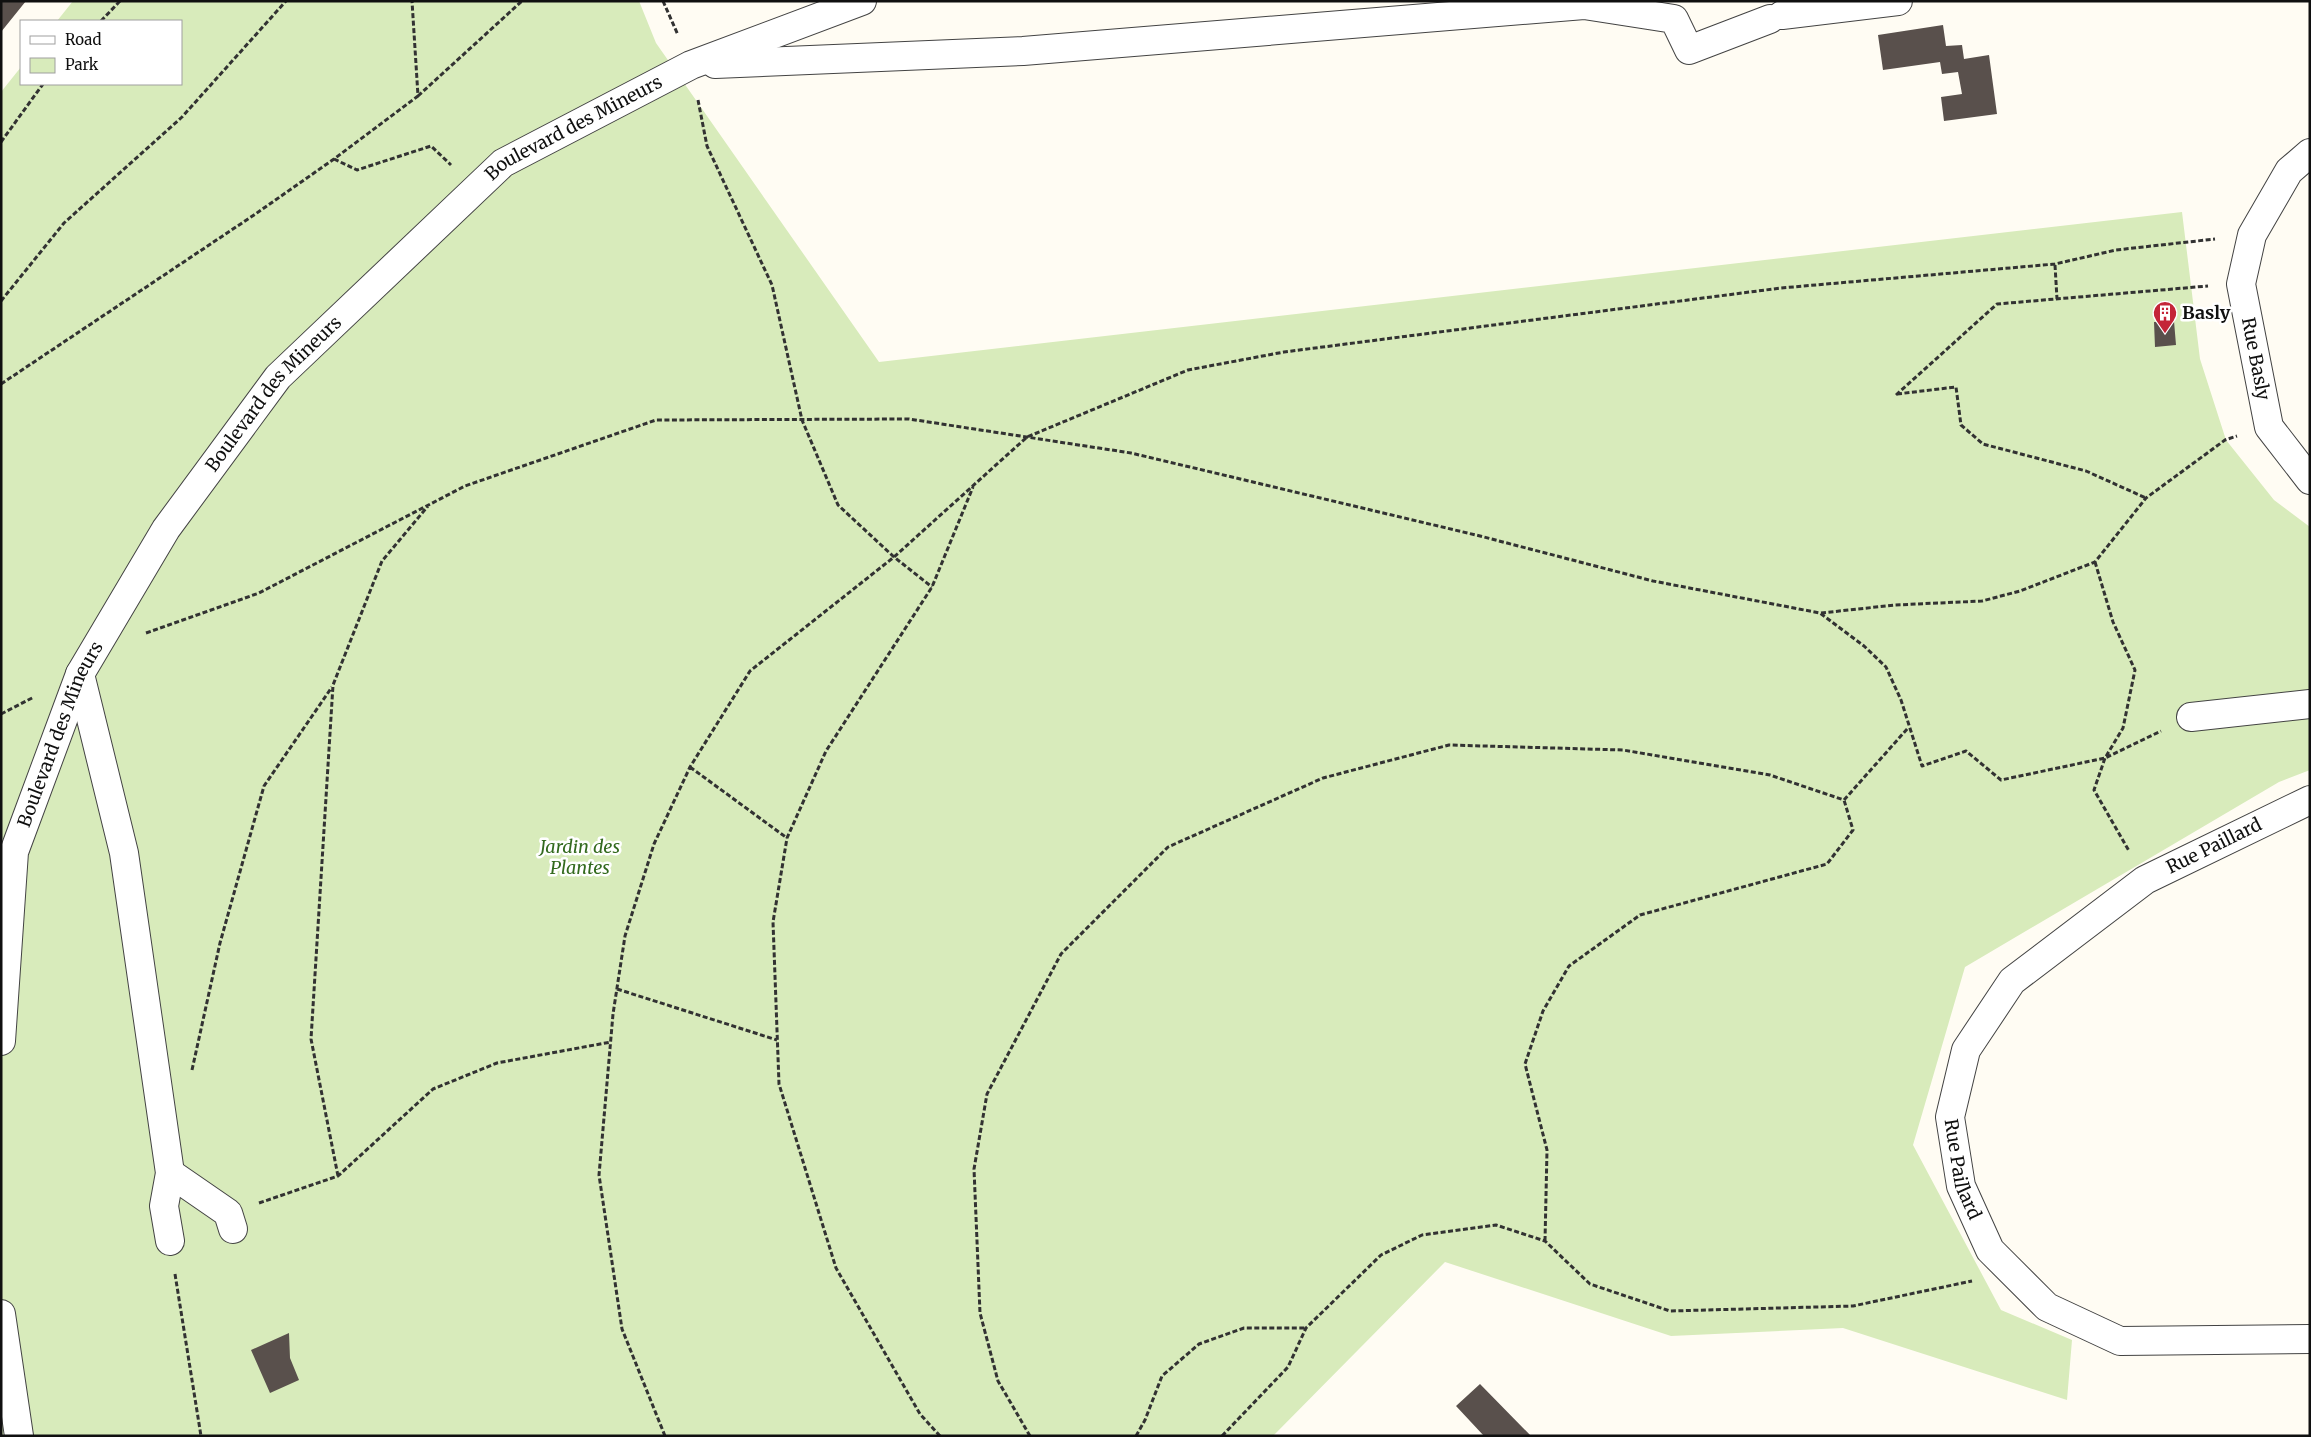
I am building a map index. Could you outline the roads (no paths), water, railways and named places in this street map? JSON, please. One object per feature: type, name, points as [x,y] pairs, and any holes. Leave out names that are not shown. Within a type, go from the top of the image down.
[{"type":"street","name":"Boulevard des Mineurs","points":[[1,1041],[14,852],[80,674],[166,529],[278,377],[503,164],[691,65],[862,1]]},
{"type":"street","points":[[691,65],[1023,51],[1584,5],[1674,20],[1689,50],[1776,17],[1898,1]]},
{"type":"street","name":"Rue Basly","points":[[2310,153],[2289,170],[2252,235],[2241,284],[2269,427],[2310,480]]},
{"type":"street","points":[[80,674],[124,853],[170,1173],[164,1206],[170,1241]]},
{"type":"street","points":[[2191,717],[2310,704]]},
{"type":"street","name":"Rue Paillard","points":[[2310,800],[2145,880],[2012,981],[1966,1050],[1950,1117],[1961,1186],[1990,1250],[2048,1308],[2120,1341],[2310,1339]]},
{"type":"street","points":[[170,1173],[230,1221]]},
{"type":"street","points":[[1,1314],[19,1436]]},
{"type":"place","name":"Basly","points":[[2165,334]]},
{"type":"park label","name":"Jardin des Plantes","points":[[580,858]]}]
